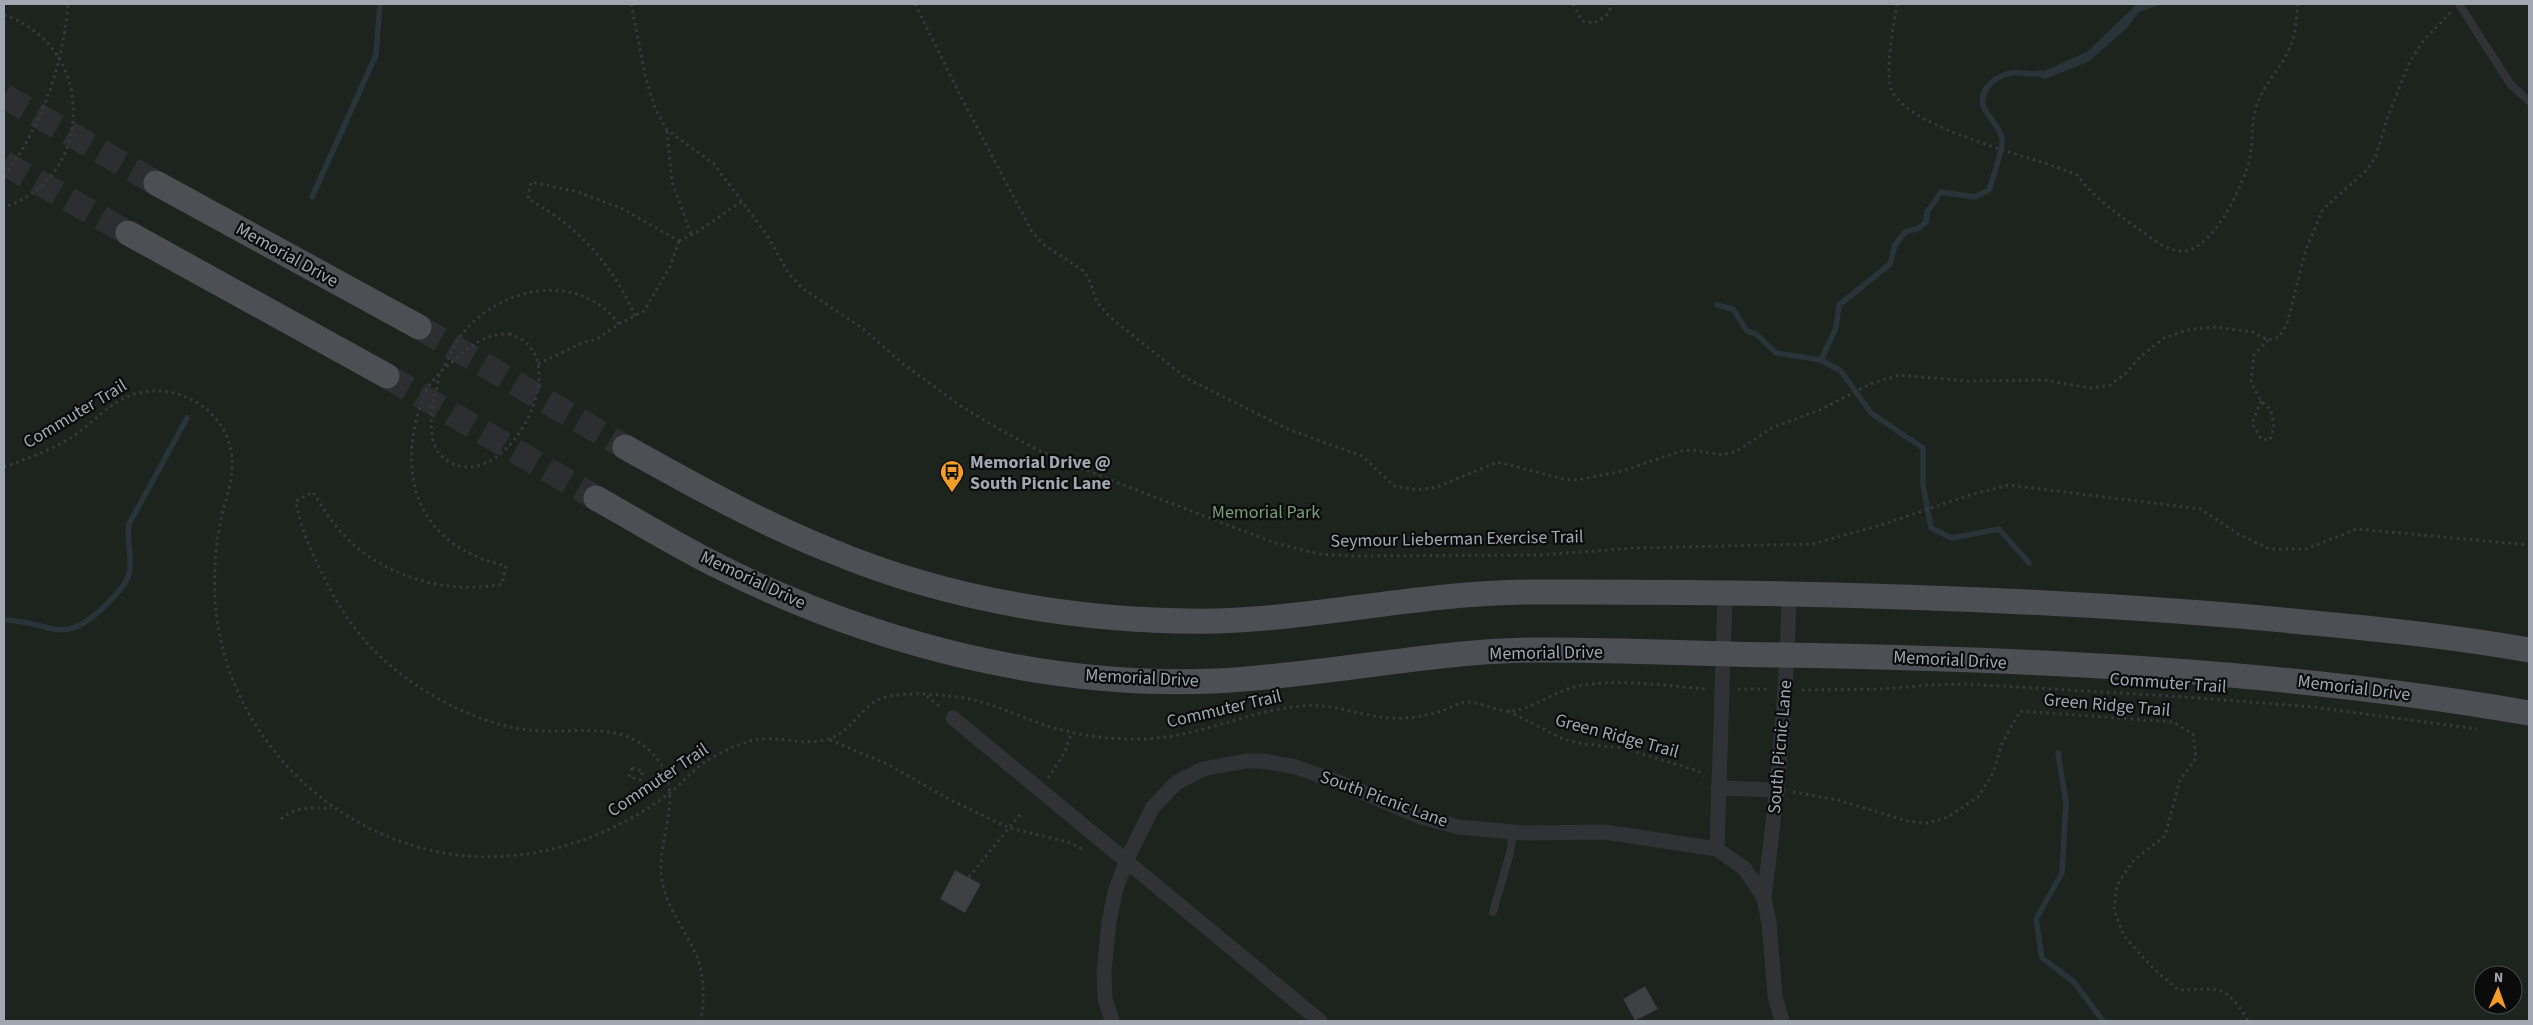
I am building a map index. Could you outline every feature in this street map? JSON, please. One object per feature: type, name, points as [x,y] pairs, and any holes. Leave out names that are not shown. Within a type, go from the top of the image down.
[{"type":"main road","name":"Memorial Drive","points":[[156,183],[419,327]]},
{"type":"main road","points":[[128,233],[387,376]]},
{"type":"main road","points":[[625,447],[739,510],[838,554],[962,592],[1088,614],[1150,619],[1213,621],[1276,618],[1485,593],[1910,597],[2144,608],[2337,625],[2529,650]]},
{"type":"main road","name":"Memorial Drive","points":[[596,498],[723,569],[840,619],[935,649],[1023,668],[1176,682],[1277,677],[1423,658],[1529,650],[1904,657],[2129,668],[2326,683],[2529,713]]},
{"type":"street","points":[[1717,849],[1725,594]]},
{"type":"street","name":"South Picnic Lane","points":[[1782,1021],[1775,996],[1769,923],[1764,898],[1778,790],[1788,655],[1789,595]]},
{"type":"street","points":[[953,718],[1320,1021]]},
{"type":"street","name":"South Picnic Lane","points":[[1112,1021],[1105,1000],[1104,972],[1109,922],[1115,892],[1126,859],[1153,807],[1176,783],[1203,769],[1246,761],[1262,761],[1296,767],[1437,822],[1478,830],[1605,832],[1717,849],[1746,869],[1764,898]]},
{"type":"street","points":[[1718,788],[1778,790]]},
{"type":"lane","points":[[2457,5],[2511,85],[2529,101]]},
{"type":"lane","points":[[1493,912],[1510,853],[1512,832]]},
{"type":"path","points":[[4,176],[19,154],[41,113],[59,59],[68,4]]},
{"type":"path","name":"Seymour Lieberman Exercise Trail","points":[[631,4],[646,78],[656,108],[667,130],[714,164],[767,235],[790,274],[802,288],[862,328],[902,363],[962,407],[1040,451],[1275,543],[1319,554],[1351,556],[1540,555],[1635,548],[1813,544],[1880,525],[1973,494],[2009,486],[2043,488],[2098,498],[2201,509],[2238,534],[2270,549],[2306,549],[2357,529],[2482,542],[2529,544]]},
{"type":"path","points":[[915,4],[960,95],[1031,230],[1043,244],[1082,270],[1088,277],[1097,302],[1110,317],[1186,378],[1290,430],[1362,456],[1394,486],[1418,490],[1437,487],[1498,462],[1578,480],[1622,471],[1681,452],[1693,450],[1722,455],[1736,452],[1772,428],[1822,409],[1870,384],[1899,375],[1968,381],[2043,380],[2092,388],[2110,385],[2125,374],[2139,358],[2164,338],[2188,330],[2213,326],[2253,332],[2268,340]]},
{"type":"path","points":[[1573,4],[1582,21],[1594,24],[1605,17],[1613,4]]},
{"type":"path","points":[[1896,4],[1890,68],[1891,90],[1907,110],[1933,124],[2057,166],[2077,175],[2092,194],[2108,208],[2162,245],[2180,252],[2197,247],[2215,230],[2232,204],[2247,171],[2253,144],[2256,106],[2292,44],[2298,4]]},
{"type":"path","points":[[2261,401],[2252,423],[2261,439],[2270,440],[2274,427],[2271,410],[2261,401],[2251,382],[2254,356],[2268,340],[2279,337],[2287,324],[2306,249],[2323,208],[2367,170],[2376,156],[2388,116],[2410,61],[2424,40],[2457,5]]},
{"type":"path","points":[[4,16],[32,30],[59,59],[69,80],[74,104],[72,128],[66,150],[54,171],[38,189],[4,207]]},
{"type":"path","points":[[667,130],[672,182],[691,234]]},
{"type":"path","points":[[635,316],[625,293],[608,266],[575,230],[549,210],[528,199],[531,182],[578,192],[623,208],[679,241]]},
{"type":"path","points":[[538,364],[582,343],[597,339],[618,324],[644,311],[670,267],[679,241],[697,232],[741,202]]},
{"type":"path","points":[[618,324],[608,310],[581,294],[552,290],[527,293],[502,303],[477,320],[460,338],[441,372],[431,410],[435,446],[446,460],[466,467],[478,465],[496,457],[522,430],[536,400],[538,364],[530,346],[517,336],[500,334],[478,342],[441,372],[428,386],[413,436],[411,469],[416,495],[421,508],[436,530],[452,544],[475,557],[506,566],[502,584],[488,587],[445,586],[421,580],[375,561],[339,530],[313,492],[296,502],[306,541],[336,603],[363,639],[392,666],[422,689],[450,705],[490,721],[528,730],[619,733],[652,753],[664,770],[670,793],[669,823],[661,851],[663,884],[673,911],[698,959],[704,1002],[701,1021]]},
{"type":"path","name":"Commuter Trail","points":[[4,467],[55,447],[77,434],[115,403],[135,393],[157,390],[182,394],[201,404],[225,433],[232,464],[230,488],[221,521],[215,569],[215,603],[223,651],[240,696],[272,749],[332,808],[376,832],[423,848],[456,855],[500,856],[555,849],[590,838],[619,825],[670,793],[704,762],[749,742],[764,739],[812,742],[829,740],[847,730],[872,703],[897,695],[926,695],[976,700],[1072,732],[1141,739],[1184,736],[1300,706],[1340,708],[1359,715],[1384,719],[1428,715],[1467,702],[1508,711],[1525,709],[1552,694],[1576,686],[1629,683],[1708,690]]},
{"type":"path","name":"Commuter Trail","points":[[1802,690],[1882,690],[1929,685],[1966,684],[2313,707],[2480,729]]},
{"type":"path","points":[[1741,689],[1773,689]]},
{"type":"path","name":"Green Ridge Trail","points":[[1508,711],[1563,739],[1583,744],[1623,748],[1698,772],[1718,788]]},
{"type":"path","name":"Green Ridge Trail","points":[[1778,790],[1838,800],[1907,821],[1928,823],[1948,817],[1978,797],[1993,773],[2002,744],[2020,711],[2173,722],[2193,734],[2196,758],[2180,780],[2165,836],[2134,860],[2117,885],[2114,910],[2124,936],[2152,967],[2178,990],[2216,989],[2235,999],[2248,1021]]},
{"type":"path","points":[[1044,783],[1065,752],[1072,732]]},
{"type":"path","points":[[829,740],[887,764],[950,799],[1009,828],[1068,842],[1085,850]]},
{"type":"path","points":[[632,768],[643,770],[640,780],[629,777],[632,768]]},
{"type":"path","points":[[281,819],[291,811],[299,809],[332,808]]},
{"type":"path","points":[[969,877],[1020,813]]},
{"type":"green space","name":"Memorial Park","points":[[4,4],[2529,4],[2529,1021],[4,1021]]},
{"type":"shaded area","points":[[2137,4],[2162,4],[2139,12],[2127,28],[2088,62],[2045,79],[2035,75],[2087,52]]},
{"type":"building","points":[[955,870],[981,884],[965,913],[940,899]]},
{"type":"building","points":[[1645,986],[1658,1009],[1635,1021],[1623,999]]},
{"type":"waterway","points":[[312,197],[376,55],[380,4]]},
{"type":"waterway","points":[[2029,563],[1999,529],[1952,538],[1931,528],[1923,485],[1923,448],[1871,413],[1841,371],[1821,360],[1836,328],[1839,305],[1890,264],[1895,245],[1905,232],[1919,228],[1926,222],[1927,212],[1941,192],[1975,197],[1989,190],[2000,156],[2002,142],[2000,133],[1983,105],[1984,93],[1990,84],[2005,75],[2041,73]]},
{"type":"waterway","points":[[1717,305],[1733,309],[1747,331],[1756,334],[1776,353],[1821,360]]},
{"type":"waterway","points":[[4,620],[21,621],[56,629],[67,629],[78,626],[91,618],[116,595],[129,574],[129,524],[187,418]]},
{"type":"waterway","points":[[2058,753],[2066,803],[2062,873],[2036,919],[2042,958],[2074,982],[2103,1021]]},
{"type":"tunnel","points":[[4,96],[156,183]]},
{"type":"tunnel","points":[[4,163],[128,233]]},
{"type":"tunnel","points":[[419,327],[625,447]]},
{"type":"tunnel","points":[[387,376],[596,498]]},
{"type":"place","name":"Memorial Drive @ South Picnic Lane","points":[[952,493]]}]
